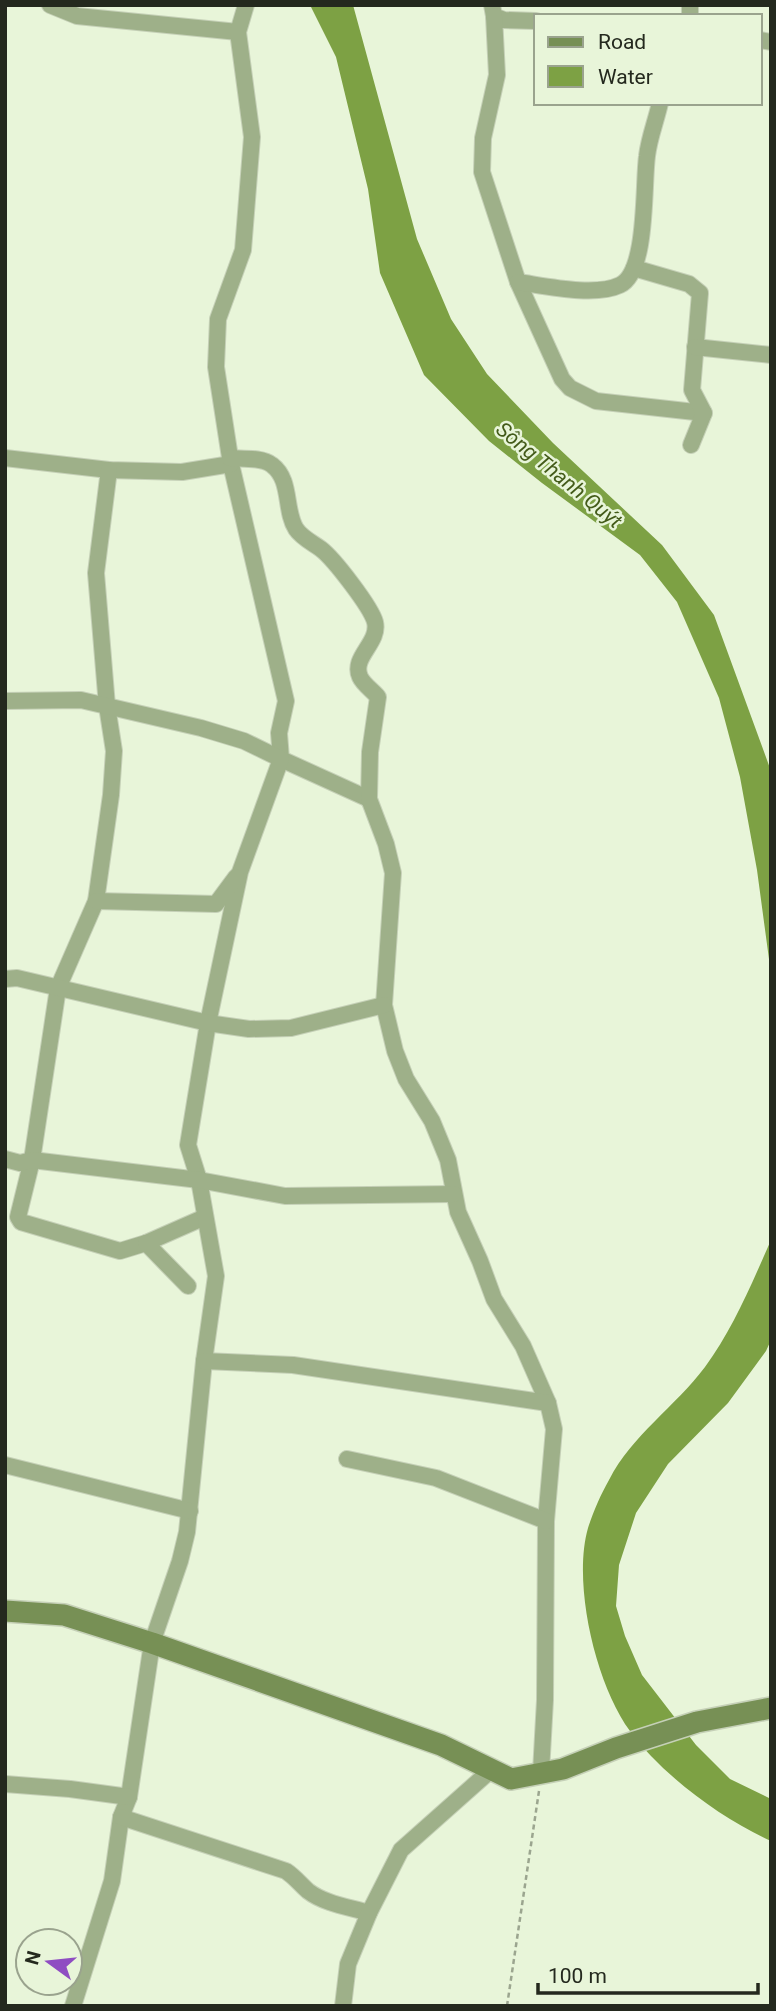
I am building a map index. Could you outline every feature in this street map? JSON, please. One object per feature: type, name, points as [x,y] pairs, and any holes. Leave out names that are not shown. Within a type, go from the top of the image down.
[{"type":"street","points":[[50,5],[77,16],[238,33]]},
{"type":"street","points":[[73,2006],[113,1881],[121,1817],[129,1797],[152,1643],[180,1561],[190,1511],[204,1361],[216,1276],[199,1180],[188,1145],[208,1023],[240,872],[281,758],[279,733],[286,701],[231,461],[216,367],[218,319],[243,250],[252,137],[238,33],[246,5]]},
{"type":"street","points":[[493,11],[504,20],[534,21]]},
{"type":"street","points":[[493,11],[497,75],[482,138],[482,172],[518,282],[562,379],[570,388],[596,401],[704,414]]},
{"type":"street","points":[[518,282],[578,290],[612,289],[624,284],[634,268],[641,232],[647,154],[659,105]]},
{"type":"street","points":[[634,268],[689,284],[700,293],[692,390],[704,414],[691,445]]},
{"type":"street","points":[[695,347],[771,355]]},
{"type":"street","points":[[5,458],[109,470],[181,472],[231,461],[267,462],[274,466],[284,483],[296,528],[324,551],[362,599],[375,621],[373,641],[360,661],[359,668],[360,677],[378,697],[370,752],[369,799],[386,844],[393,873],[384,1005],[395,1051],[406,1079],[432,1121],[447,1160],[458,1212],[481,1261],[494,1298],[523,1346],[548,1403],[554,1429],[546,1521],[545,1700],[541,1772]]},
{"type":"street","points":[[109,470],[96,573],[107,706],[114,751],[112,784],[96,901],[58,988],[32,1160],[13,1224],[120,1251],[146,1243],[205,1217]]},
{"type":"street","points":[[5,701],[80,699],[212,731],[244,741],[369,799]]},
{"type":"street","points":[[96,901],[216,904],[240,872]]},
{"type":"street","points":[[5,979],[17,978],[208,1023],[249,1029],[291,1028],[384,1005]]},
{"type":"street","points":[[5,1159],[20,1163],[32,1160],[199,1180],[285,1196],[454,1194]]},
{"type":"street","points":[[146,1243],[188,1286]]},
{"type":"street","points":[[204,1361],[293,1364],[548,1403]]},
{"type":"street","points":[[347,1459],[436,1478],[546,1521]]},
{"type":"street","points":[[5,1465],[190,1511]]},
{"type":"street","points":[[5,1611],[64,1615],[152,1643],[441,1745],[511,1779],[563,1769],[616,1748],[696,1722],[771,1708]]},
{"type":"street","points":[[344,2006],[348,1964],[369,1913],[401,1850],[491,1770]]},
{"type":"street","points":[[5,1784],[129,1797]]},
{"type":"street","points":[[121,1817],[286,1871],[298,1879],[307,1890],[324,1900],[369,1913]]},
{"type":"path","points":[[507,2006],[541,1772]]},
{"type":"water","name":"Sông Thanh Quýt","points":[[310,5],[353,5],[417,239],[451,319],[487,374],[553,443],[662,545],[714,615],[771,771],[771,974],[757,870],[740,777],[719,698],[677,602],[640,555],[489,441],[424,375],[380,273],[368,189],[336,57]]},
{"type":"water","points":[[771,1240],[771,1340],[728,1403],[668,1464],[636,1513],[619,1565],[616,1606],[625,1636],[642,1675],[696,1745],[730,1779],[771,1799],[771,1841],[733,1821],[694,1794],[659,1764],[630,1731],[607,1688],[598,1661],[585,1605],[583,1577],[588,1528],[609,1480],[629,1449],[705,1367],[741,1305]]}]
